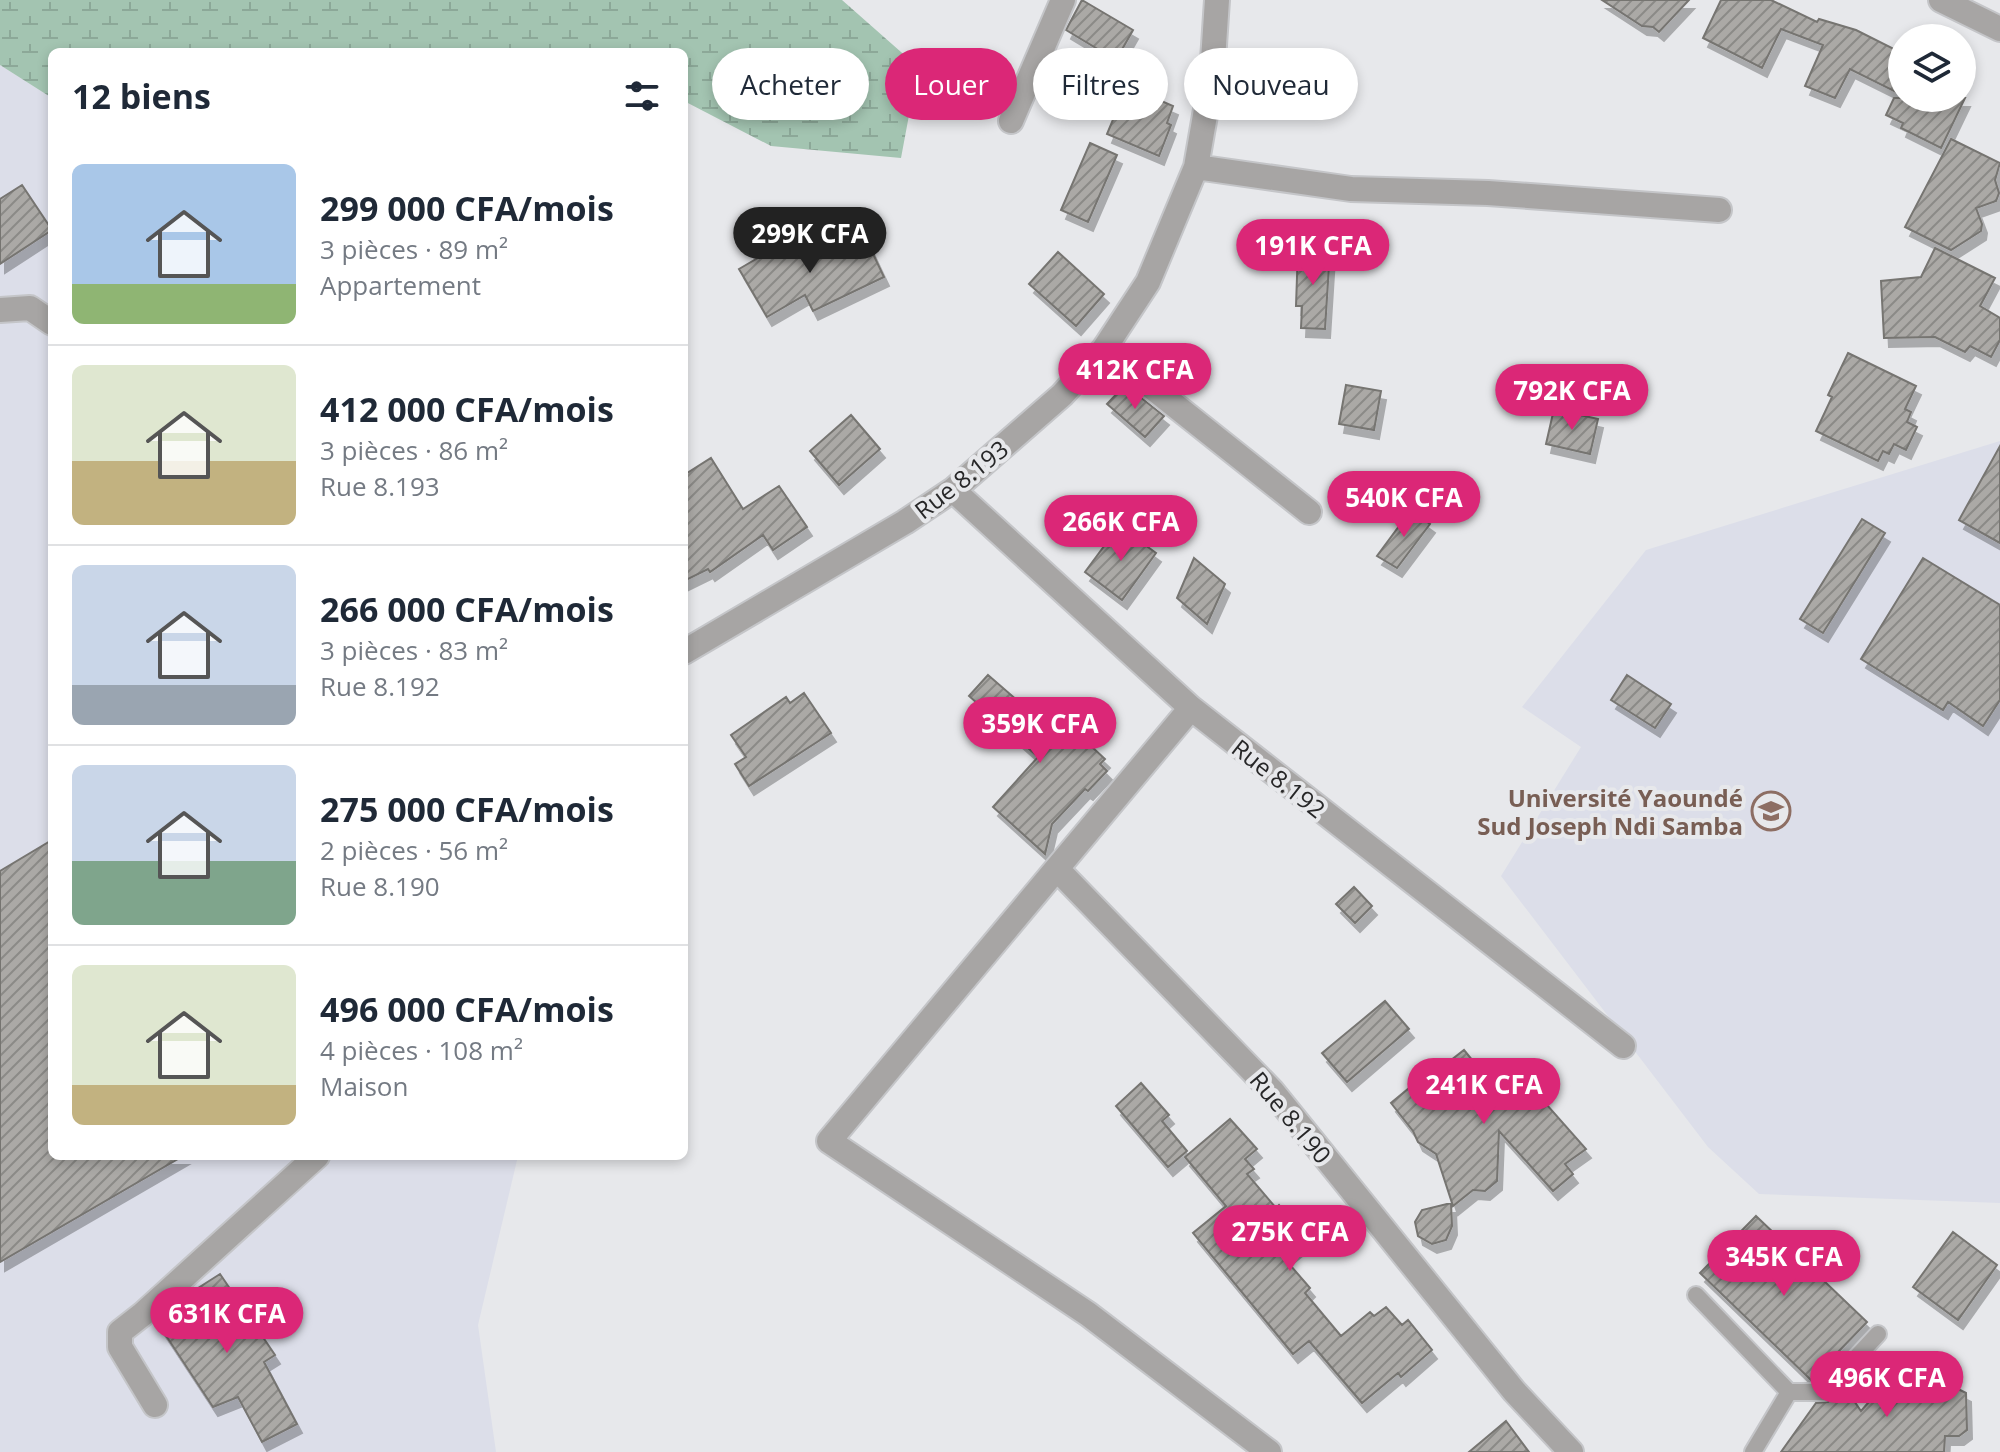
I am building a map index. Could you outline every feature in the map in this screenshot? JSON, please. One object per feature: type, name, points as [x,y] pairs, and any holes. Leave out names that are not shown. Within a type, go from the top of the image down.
[{"type":"street","points":[[1011,121],[1063,0]]},
{"type":"street","name":"Rue 8.193","points":[[688,650],[905,522],[953,490],[1062,395],[1104,349],[1148,282],[1196,167],[1212,75],[1217,0]]},
{"type":"street","points":[[1941,0],[2000,29]]},
{"type":"street","points":[[1196,167],[1351,189],[1488,193],[1719,210]]},
{"type":"street","points":[[0,310],[30,308],[48,320]]},
{"type":"street","points":[[1104,349],[1309,512]]},
{"type":"street","name":"Rue 8.192","points":[[953,490],[1191,708],[1623,1046]]},
{"type":"street","points":[[1191,708],[829,1141],[1088,1314],[1269,1452]]},
{"type":"street","name":"Rue 8.190","points":[[1057,869],[1272,1091],[1514,1391],[1571,1452]]},
{"type":"street","points":[[155,1405],[120,1347],[120,1332],[313,1160]]},
{"type":"lane","points":[[1696,1295],[1789,1392],[1824,1392],[1878,1334]]},
{"type":"lane","points":[[1753,1452],[1789,1392]]},
{"type":"shaded area","points":[[0,65],[48,95],[48,1160],[517,1160],[478,1325],[496,1452],[0,1452]]},
{"type":"shaded area","name":"Université Yaoundé Sud Joseph Ndi Samba","points":[[2000,441],[2000,1203],[1759,1194],[1708,1147],[1501,876],[1581,747],[1522,707],[1646,550]]},
{"type":"green space","points":[[0,0],[842,0],[896,48],[885,48],[885,120],[908,120],[901,158],[771,146],[721,120],[869,120],[869,48],[712,48],[712,115],[688,103],[688,48],[48,48],[48,95],[0,65]]},
{"type":"building","points":[[1082,0],[1133,30],[1123,48],[1096,48],[1066,30]]},
{"type":"building","points":[[1602,0],[1689,0],[1659,32],[1653,27],[1642,26]]},
{"type":"building","points":[[1721,0],[1771,0],[1817,22],[1819,19],[1856,30],[1888,46],[1888,88],[1850,69],[1835,98],[1805,86],[1823,45],[1781,29],[1762,68],[1703,38]]},
{"type":"building","points":[[1168,104],[1173,106],[1167,123],[1171,125],[1159,156],[1107,134],[1113,120],[1168,120]]},
{"type":"building","points":[[1888,111],[1958,112],[1941,148],[1901,128],[1903,123],[1886,115]]},
{"type":"building","points":[[1951,139],[2000,163],[1995,180],[1999,193],[1996,201],[1976,208],[1982,224],[1981,231],[1951,250],[1905,227]]},
{"type":"building","points":[[1090,143],[1117,155],[1088,222],[1061,210]]},
{"type":"building","points":[[22,185],[48,224],[48,233],[0,264],[0,199]]},
{"type":"building","points":[[794,237],[806,265],[865,237],[884,277],[813,311],[805,295],[767,317],[739,269]]},
{"type":"building","points":[[1298,248],[1330,250],[1325,329],[1301,328],[1302,306],[1296,306]]},
{"type":"building","points":[[1935,248],[1995,278],[1980,306],[2000,318],[2000,340],[1991,357],[1970,346],[1965,352],[1935,337],[1884,338],[1881,281],[1921,277]]},
{"type":"building","points":[[1058,252],[1104,294],[1076,326],[1029,284]]},
{"type":"building","points":[[1848,353],[1916,386],[1905,409],[1911,412],[1907,422],[1917,427],[1906,450],[1894,444],[1889,454],[1883,451],[1878,461],[1816,431],[1832,397],[1828,395]]},
{"type":"building","points":[[1125,385],[1164,416],[1145,437],[1107,404]]},
{"type":"building","points":[[1346,385],[1381,391],[1374,430],[1339,424]]},
{"type":"building","points":[[1554,409],[1598,419],[1590,454],[1546,444]]},
{"type":"building","points":[[851,415],[880,449],[839,485],[810,451]]},
{"type":"building","points":[[2000,446],[2000,543],[1959,520]]},
{"type":"building","points":[[711,458],[743,509],[779,486],[807,527],[773,550],[763,535],[710,572],[708,569],[688,579],[688,472]]},
{"type":"building","points":[[1411,510],[1430,524],[1397,568],[1377,556]]},
{"type":"building","points":[[1862,519],[1885,533],[1823,633],[1800,619]]},
{"type":"building","points":[[1119,526],[1156,553],[1122,600],[1085,572]]},
{"type":"building","points":[[1194,558],[1225,584],[1207,624],[1177,598]]},
{"type":"building","points":[[1923,558],[2000,605],[2000,700],[1983,726],[1948,702],[1943,710],[1861,659]]},
{"type":"building","points":[[988,675],[1048,727],[1053,721],[1061,728],[1066,723],[1105,759],[1100,764],[1107,771],[1052,824],[1045,854],[993,807],[1038,757],[969,696]]},
{"type":"building","points":[[1627,675],[1671,704],[1655,728],[1611,700]]},
{"type":"building","points":[[804,693],[831,733],[749,786],[735,764],[746,757],[731,735],[786,697],[790,703]]},
{"type":"building","points":[[48,842],[48,1160],[176,1160],[0,1262],[0,871]]},
{"type":"building","points":[[1354,887],[1372,906],[1355,923],[1336,904]]},
{"type":"building","points":[[1385,1001],[1409,1029],[1347,1082],[1322,1053]]},
{"type":"building","points":[[1464,1050],[1494,1087],[1516,1070],[1586,1149],[1565,1164],[1573,1174],[1553,1191],[1499,1131],[1497,1181],[1485,1191],[1473,1190],[1453,1206],[1436,1154],[1418,1142],[1391,1103],[1443,1060],[1446,1064]]},
{"type":"building","points":[[1141,1083],[1169,1115],[1162,1121],[1187,1151],[1168,1167],[1116,1106]]},
{"type":"building","points":[[1230,1119],[1257,1149],[1245,1159],[1254,1169],[1247,1174],[1276,1208],[1279,1205],[1307,1239],[1284,1258],[1310,1288],[1305,1293],[1341,1336],[1370,1312],[1374,1316],[1386,1307],[1402,1325],[1408,1320],[1432,1350],[1401,1377],[1398,1373],[1362,1403],[1309,1341],[1293,1354],[1193,1233],[1226,1206],[1185,1157]]},
{"type":"building","points":[[1451,1203],[1452,1226],[1446,1240],[1432,1244],[1418,1236],[1415,1222],[1422,1210]]},
{"type":"building","points":[[1756,1216],[1867,1322],[1811,1380],[1700,1273]]},
{"type":"building","points":[[1953,1232],[1997,1265],[1958,1320],[1913,1287]]},
{"type":"building","points":[[220,1274],[275,1355],[264,1362],[297,1424],[262,1442],[238,1397],[213,1407],[157,1322],[184,1297]]},
{"type":"building","points":[[1904,1362],[1966,1393],[1967,1430],[1959,1436],[1945,1436],[1944,1452],[1781,1452],[1816,1403],[1828,1402],[1836,1395],[1850,1395],[1861,1411]]},
{"type":"building","points":[[1506,1421],[1529,1452],[1469,1452]]},
{"type":"place","name":"Université Yaoundé Sud Joseph Ndi Samba","points":[[1771,811]]}]
